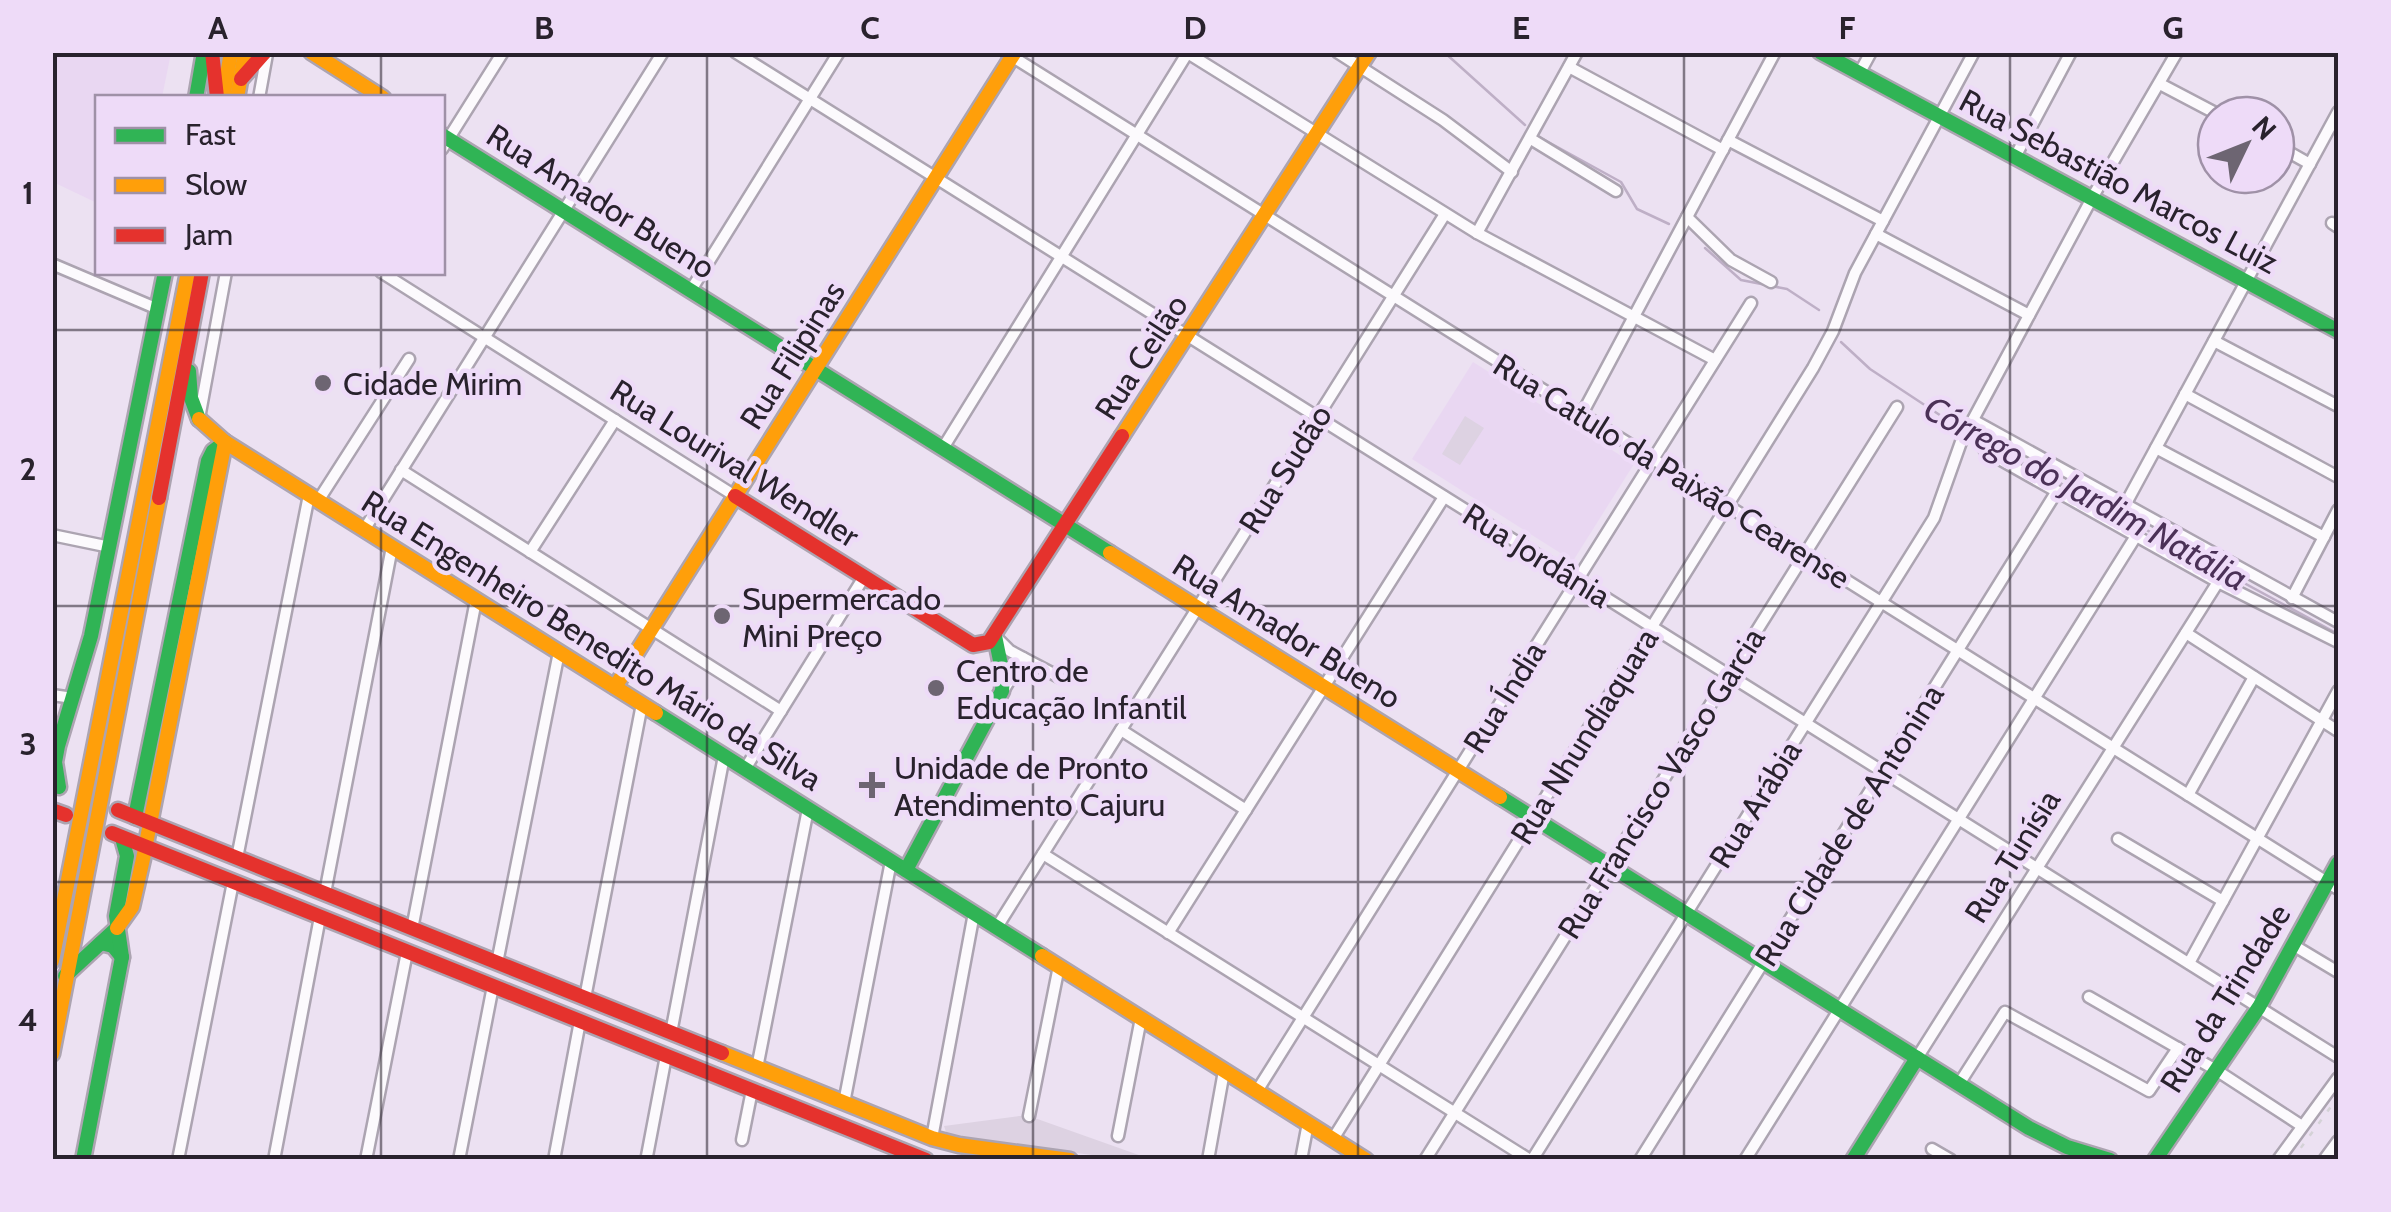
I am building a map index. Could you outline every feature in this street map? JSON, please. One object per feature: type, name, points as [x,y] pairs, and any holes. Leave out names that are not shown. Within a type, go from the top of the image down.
[{"type":"main road","points":[[197,95],[204,52]]},
{"type":"main road","points":[[212,52],[219,95]]},
{"type":"main road","points":[[221,95],[231,52]]},
{"type":"main road","points":[[238,95],[246,52]]},
{"type":"main road","points":[[240,80],[266,52]]},
{"type":"main road","points":[[311,52],[378,95]]},
{"type":"main road","name":"Rua Ceilão","points":[[995,636],[1370,52]]},
{"type":"main road","name":"Rua Sebastião Marcos Luiz","points":[[1820,52],[2338,331]]},
{"type":"main road","name":"Rua Filipinas","points":[[614,687],[1011,54]]},
{"type":"main road","name":"Rua Amador Bueno","points":[[445,141],[691,290],[1917,1058],[2053,1141],[2110,1160]]},
{"type":"main road","points":[[59,789],[54,750],[73,698],[110,547],[164,275]]},
{"type":"main road","points":[[52,961],[187,275]]},
{"type":"main road","points":[[52,1054],[201,275]]},
{"type":"main road","points":[[188,344],[191,398],[198,418]]},
{"type":"main road","name":"Rua Engenheiro Benedito Mário da Silva","points":[[198,418],[225,442],[1366,1160]]},
{"type":"main road","points":[[65,976],[117,928],[132,907],[225,442]]},
{"type":"main road","points":[[135,817],[208,461],[213,450],[225,442]]},
{"type":"main road","name":"Rua Lourival Wendler","points":[[736,496],[973,645],[984,644],[995,636]]},
{"type":"main road","points":[[906,870],[998,700],[1004,683],[995,636]]},
{"type":"main road","points":[[118,810],[932,1138],[959,1145],[1082,1160]]},
{"type":"main road","points":[[83,1160],[122,957],[116,906],[127,856],[117,836],[926,1160]]},
{"type":"main road","name":"Rua da Trindade","points":[[2155,1160],[2259,1007],[2293,945],[2333,886],[2338,863]]},
{"type":"main road","points":[[255,891],[268,886],[270,878],[261,868]]},
{"type":"main road","points":[[285,902],[281,898],[284,885],[295,882]]},
{"type":"main road","points":[[101,943],[113,946],[122,957]]},
{"type":"main road","points":[[530,1001],[542,999],[544,993],[536,979]]},
{"type":"main road","points":[[564,1014],[555,1002],[560,994],[570,992]]},
{"type":"main road","name":"Rua Tunísia","points":[[1852,1160],[1917,1058]]},
{"type":"main road","points":[[782,1102],[792,1089],[786,1080]]},
{"type":"main road","points":[[806,1111],[805,1096],[814,1091]]},
{"type":"street","points":[[259,95],[266,52]]},
{"type":"street","points":[[445,141],[503,52]]},
{"type":"street","points":[[364,530],[663,52]]},
{"type":"street","name":"Rua Jordânia","points":[[735,52],[2338,1057]]},
{"type":"street","points":[[691,290],[839,52]]},
{"type":"street","points":[[1337,52],[1443,120],[1512,172]]},
{"type":"street","points":[[1476,233],[1577,52]]},
{"type":"street","points":[[1582,414],[1775,52]]},
{"type":"street","points":[[1860,74],[1871,52]]},
{"type":"street","name":"Rua Nhundiaquara","points":[[1333,1139],[1833,331],[1850,284],[1974,52]]},
{"type":"street","points":[[2015,157],[2071,52]]},
{"type":"street","name":"Rua Arábia","points":[[1531,1160],[1939,509],[1961,442],[2092,198],[2177,52]]},
{"type":"street","points":[[944,448],[1187,53],[1476,233],[1715,360]]},
{"type":"street","name":"Rua Catulo da Paixão Cearense","points":[[1011,54],[2333,886]]},
{"type":"street","points":[[1569,67],[1883,221]]},
{"type":"street","points":[[2160,84],[2196,103]]},
{"type":"street","points":[[2125,505],[2338,112]]},
{"type":"street","points":[[1531,140],[1616,192]]},
{"type":"street","points":[[2296,157],[2310,164]]},
{"type":"street","name":"Rua Sudão","points":[[997,928],[1445,214]]},
{"type":"street","points":[[1687,217],[1731,260],[1771,282]]},
{"type":"street","points":[[1876,234],[2029,315]]},
{"type":"street","points":[[52,264],[158,309]]},
{"type":"street","points":[[198,418],[225,275]]},
{"type":"street","name":"Rua Lourival Wendler","points":[[386,275],[736,496]]},
{"type":"street","name":"Rua Índia","points":[[1257,1091],[1751,303]]},
{"type":"street","points":[[2214,340],[2338,406]]},
{"type":"street","points":[[238,858],[314,498],[409,359]]},
{"type":"street","points":[[2185,394],[2338,477]]},
{"type":"street","name":"Rua Francisco Vasco Garcia","points":[[1425,1160],[1897,407]]},
{"type":"street","points":[[530,552],[615,420]]},
{"type":"street","points":[[1973,420],[2338,622]]},
{"type":"street","points":[[2156,448],[2324,537]]},
{"type":"street","points":[[1986,451],[2218,582],[2338,642]]},
{"type":"street","points":[[402,470],[781,711]]},
{"type":"street","name":"Rua Cidade de Antonina","points":[[1640,1160],[2057,492]]},
{"type":"street","points":[[1168,933],[1444,497]]},
{"type":"street","points":[[2292,598],[2338,510]]},
{"type":"street","points":[[52,535],[110,547]]},
{"type":"street","points":[[1745,1160],[2136,536]]},
{"type":"street","points":[[325,894],[392,547]]},
{"type":"street","points":[[745,769],[864,577]]},
{"type":"street","name":"Rua Tunísia","points":[[1917,1058],[2218,582]]},
{"type":"street","points":[[412,928],[476,600]]},
{"type":"street","points":[[2186,633],[2338,731]]},
{"type":"street","points":[[995,636],[1010,651],[1059,677]]},
{"type":"street","points":[[497,963],[559,652]]},
{"type":"street","points":[[998,700],[1024,658]]},
{"type":"street","points":[[2188,795],[2254,677]]},
{"type":"street","points":[[2188,963],[2338,690]]},
{"type":"street","points":[[52,695],[73,698]]},
{"type":"street","points":[[585,998],[642,704]]},
{"type":"street","points":[[1121,730],[1246,810]]},
{"type":"street","points":[[671,1033],[724,756]]},
{"type":"street","points":[[756,1068],[808,809]]},
{"type":"street","points":[[2118,839],[2222,902]]},
{"type":"street","points":[[1043,854],[1531,1160]]},
{"type":"street","points":[[844,1103],[891,861]]},
{"type":"street","points":[[178,1160],[233,882]]},
{"type":"street","points":[[932,1138],[974,913]]},
{"type":"street","points":[[274,1160],[320,917]]},
{"type":"street","points":[[2293,945],[2338,972]]},
{"type":"street","points":[[366,1160],[407,952]]},
{"type":"street","points":[[1029,1116],[1058,966]]},
{"type":"street","points":[[459,1160],[493,986]]},
{"type":"street","points":[[2090,996],[2302,1126]]},
{"type":"street","points":[[1960,1084],[2006,1012],[2149,1090],[2178,1048]]},
{"type":"street","points":[[1118,1136],[1141,1018]]},
{"type":"street","points":[[554,1160],[580,1021]]},
{"type":"street","points":[[647,1156],[666,1056]]},
{"type":"street","points":[[1208,1160],[1224,1071]]},
{"type":"street","points":[[2278,1160],[2338,1078]]},
{"type":"street","points":[[742,1140],[752,1090]]},
{"type":"street","points":[[1301,1160],[1308,1124]]},
{"type":"street","points":[[2329,1158],[2338,1140]]},
{"type":"street","points":[[1932,1148],[1951,1160]]},
{"type":"shaded area","points":[[52,53],[171,53],[162,95],[95,95],[95,202],[53,182]]},
{"type":"shaded area","points":[[1473,362],[1634,464],[1573,561],[1412,459]]},
{"type":"shaded area","points":[[1465,416],[1484,428],[1460,465],[1442,454]]},
{"type":"shaded area","points":[[1029,1116],[1150,1159],[963,1139],[947,1135],[944,1126]]},
{"type":"waterway","name":"Córrego do Jardim Natália","points":[[1444,52],[1525,125]]},
{"type":"waterway","name":"Córrego do Jardim Natália","points":[[1541,138],[1621,182],[1637,209],[1669,224]]},
{"type":"waterway","name":"Córrego do Jardim Natália","points":[[1705,248],[1741,280],[1787,289],[1819,310]]},
{"type":"waterway","name":"Córrego do Jardim Natália","points":[[1841,342],[1870,369],[1961,429]]},
{"type":"waterway","name":"Córrego do Jardim Natália","points":[[1968,433],[2338,634]]},
{"type":"railway","points":[[2292,1160],[2338,1097]]},
{"type":"traffic: fast","points":[[197,95],[204,52]]},
{"type":"traffic: fast","points":[[1820,52],[2338,331]]},
{"type":"traffic: fast","points":[[445,137],[1110,553]]},
{"type":"traffic: fast","points":[[59,787],[55,762],[58,746],[91,636],[164,275]]},
{"type":"traffic: fast","points":[[189,371],[191,398],[199,419]]},
{"type":"traffic: fast","points":[[135,817],[208,461],[225,442]]},
{"type":"traffic: fast","points":[[906,870],[1002,691],[1003,675],[995,636]]},
{"type":"traffic: fast","points":[[656,713],[1042,956]]},
{"type":"traffic: fast","points":[[1500,797],[2029,1128],[2067,1147],[2110,1160]]},
{"type":"traffic: fast","points":[[83,1160],[122,957],[116,916],[127,856],[122,838]]},
{"type":"traffic: fast","points":[[2155,1160],[2259,1007],[2338,863]]},
{"type":"traffic: fast","points":[[65,976],[117,928]]},
{"type":"traffic: fast","points":[[101,943],[113,946],[122,957]]},
{"type":"traffic: fast","points":[[1853,1160],[1917,1058]]},
{"type":"traffic: slow","points":[[224,95],[231,52]]},
{"type":"traffic: slow","points":[[238,95],[245,52]]},
{"type":"traffic: slow","points":[[311,52],[378,95]]},
{"type":"traffic: slow","points":[[615,687],[1015,52]]},
{"type":"traffic: slow","points":[[1122,436],[1369,52]]},
{"type":"traffic: slow","points":[[52,961],[187,275]]},
{"type":"traffic: slow","points":[[199,419],[225,442],[656,713]]},
{"type":"traffic: slow","points":[[117,928],[132,907],[143,859],[225,442]]},
{"type":"traffic: slow","points":[[52,1054],[159,498]]},
{"type":"traffic: slow","points":[[1110,553],[1500,797]]},
{"type":"traffic: slow","points":[[1042,956],[1366,1160]]},
{"type":"traffic: slow","points":[[722,1053],[932,1138],[1070,1160]]},
{"type":"traffic: jam","points":[[212,52],[217,95]]},
{"type":"traffic: jam","points":[[241,79],[265,52]]},
{"type":"traffic: jam","points":[[159,498],[201,275]]},
{"type":"traffic: jam","points":[[735,496],[973,645],[989,642],[1122,436]]},
{"type":"traffic: jam","points":[[52,810],[66,815]]},
{"type":"traffic: jam","points":[[118,810],[722,1053]]},
{"type":"traffic: jam","points":[[112,833],[926,1160]]},
{"type":"place","name":"Cidade Mirim","points":[[323,383]]},
{"type":"place","name":"Supermercado Mini Preço","points":[[722,616]]},
{"type":"place","name":"Centro de Educação Infantil","points":[[936,688]]},
{"type":"place","name":"Unidade de Pronto Atendimento Cajuru","points":[[872,785]]}]
